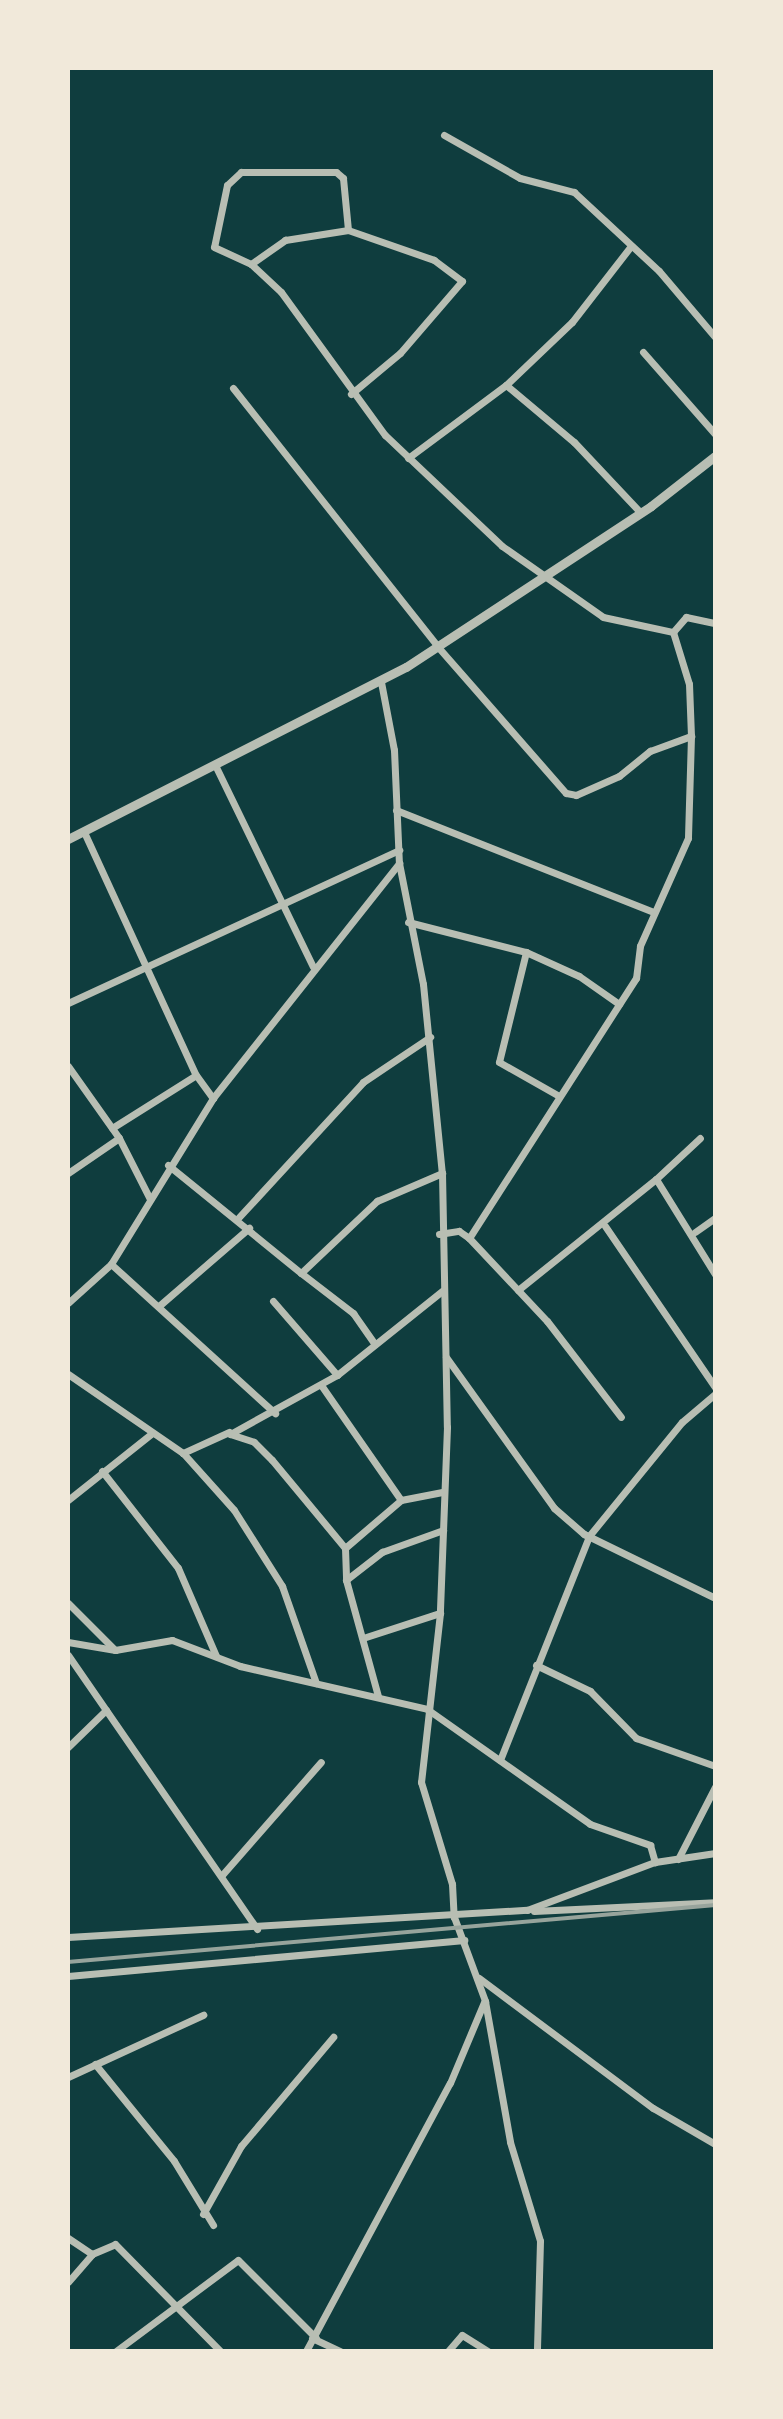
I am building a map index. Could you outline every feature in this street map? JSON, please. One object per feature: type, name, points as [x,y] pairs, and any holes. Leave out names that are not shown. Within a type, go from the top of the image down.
[{"type":"street","points":[[444,135],[520,178],[574,192],[631,246],[715,337]]},
{"type":"street","points":[[348,230],[349,184],[335,172],[241,172],[227,185],[213,239],[219,251],[251,264],[281,292],[351,394],[408,458],[502,546],[603,617],[673,632]]},
{"type":"street","points":[[251,264],[285,240],[348,230],[434,260],[462,281],[400,353],[351,394]]},
{"type":"street","points":[[408,458],[506,385],[572,322],[631,246]]},
{"type":"street","points":[[643,352],[715,434]]},
{"type":"street","points":[[506,385],[574,442],[641,513]]},
{"type":"street","points":[[233,388],[438,647],[566,793],[576,795],[619,776],[650,751],[691,736]]},
{"type":"street","points":[[68,839],[216,767],[380,682],[438,647],[641,513],[715,456]]},
{"type":"street","points":[[673,632],[686,617],[715,623]]},
{"type":"street","points":[[469,1238],[636,978],[653,912],[688,838],[691,736],[689,684],[673,632]]},
{"type":"street","points":[[380,682],[394,750],[399,863],[430,1037],[442,1173],[439,1234],[446,1356],[443,1530],[440,1613],[427,1709],[421,1783],[449,1871],[454,1917],[485,2001],[510,2142],[540,2241],[537,2351]]},
{"type":"street","points":[[216,767],[313,967]]},
{"type":"street","points":[[396,810],[653,912]]},
{"type":"street","points":[[84,832],[196,1075],[213,1098]]},
{"type":"street","points":[[68,1003],[144,964],[399,850]]},
{"type":"street","points":[[68,1303],[111,1264],[168,1164],[213,1098],[313,967],[399,863]]},
{"type":"street","points":[[408,922],[526,952],[579,976],[619,1004]]},
{"type":"street","points":[[526,952],[499,1062],[559,1096]]},
{"type":"street","points":[[239,1217],[363,1082],[430,1037]]},
{"type":"street","points":[[68,1066],[119,1138],[150,1199]]},
{"type":"street","points":[[112,1128],[196,1075]]},
{"type":"street","points":[[68,1172],[119,1138]]},
{"type":"street","points":[[518,1290],[605,1226],[700,1138]]},
{"type":"street","points":[[168,1164],[239,1217],[301,1273],[353,1313],[375,1344]]},
{"type":"street","points":[[301,1273],[377,1201],[442,1173]]},
{"type":"street","points":[[656,1179],[695,1232],[715,1274]]},
{"type":"street","points":[[695,1232],[715,1217]]},
{"type":"street","points":[[605,1226],[715,1387]]},
{"type":"street","points":[[160,1305],[249,1227]]},
{"type":"street","points":[[439,1234],[459,1231],[469,1238],[518,1290],[621,1417]]},
{"type":"street","points":[[111,1264],[160,1305],[275,1413]]},
{"type":"street","points":[[183,1453],[275,1413],[337,1375],[442,1291]]},
{"type":"street","points":[[273,1301],[337,1375]]},
{"type":"street","points":[[446,1356],[554,1508],[589,1536],[715,1598]]},
{"type":"street","points":[[68,1374],[151,1434],[183,1453],[234,1510],[282,1586],[316,1683]]},
{"type":"street","points":[[321,1385],[401,1500]]},
{"type":"street","points":[[500,1760],[589,1536],[682,1422],[715,1394]]},
{"type":"street","points":[[229,1433],[254,1442],[345,1548],[346,1580],[366,1637],[378,1696]]},
{"type":"street","points":[[70,1496],[151,1434]]},
{"type":"street","points":[[102,1471],[178,1568],[216,1656]]},
{"type":"street","points":[[345,1548],[401,1500],[442,1492]]},
{"type":"street","points":[[346,1580],[382,1552],[443,1530]]},
{"type":"street","points":[[68,1602],[115,1650]]},
{"type":"street","points":[[366,1637],[440,1613]]},
{"type":"street","points":[[68,1642],[115,1650],[172,1640],[216,1656],[427,1709],[590,1824],[650,1844],[655,1862]]},
{"type":"street","points":[[68,1655],[257,1929]]},
{"type":"street","points":[[536,1665],[590,1691],[636,1738],[715,1766]]},
{"type":"street","points":[[68,1748],[106,1710]]},
{"type":"street","points":[[222,1875],[321,1762]]},
{"type":"street","points":[[678,1859],[715,1787]]},
{"type":"street","points":[[512,1912],[655,1862],[715,1853]]},
{"type":"street","points":[[68,1937],[257,1929],[715,1902]]},
{"type":"street","points":[[68,1976],[464,1940]]},
{"type":"street","points":[[477,1977],[653,2108],[715,2144]]},
{"type":"street","points":[[306,2351],[450,2082],[485,2001]]},
{"type":"street","points":[[68,2077],[203,2015]]},
{"type":"street","points":[[203,2214],[241,2146],[333,2037]]},
{"type":"street","points":[[95,2064],[174,2161],[203,2214],[213,2225]]},
{"type":"street","points":[[68,2238],[92,2254]]},
{"type":"street","points":[[68,2282],[92,2254],[115,2244],[220,2351]]},
{"type":"street","points":[[116,2351],[238,2260],[314,2338],[340,2351]]},
{"type":"street","points":[[448,2351],[462,2335],[488,2351]]},
{"type":"railway","points":[[68,1962],[715,1905]]}]
